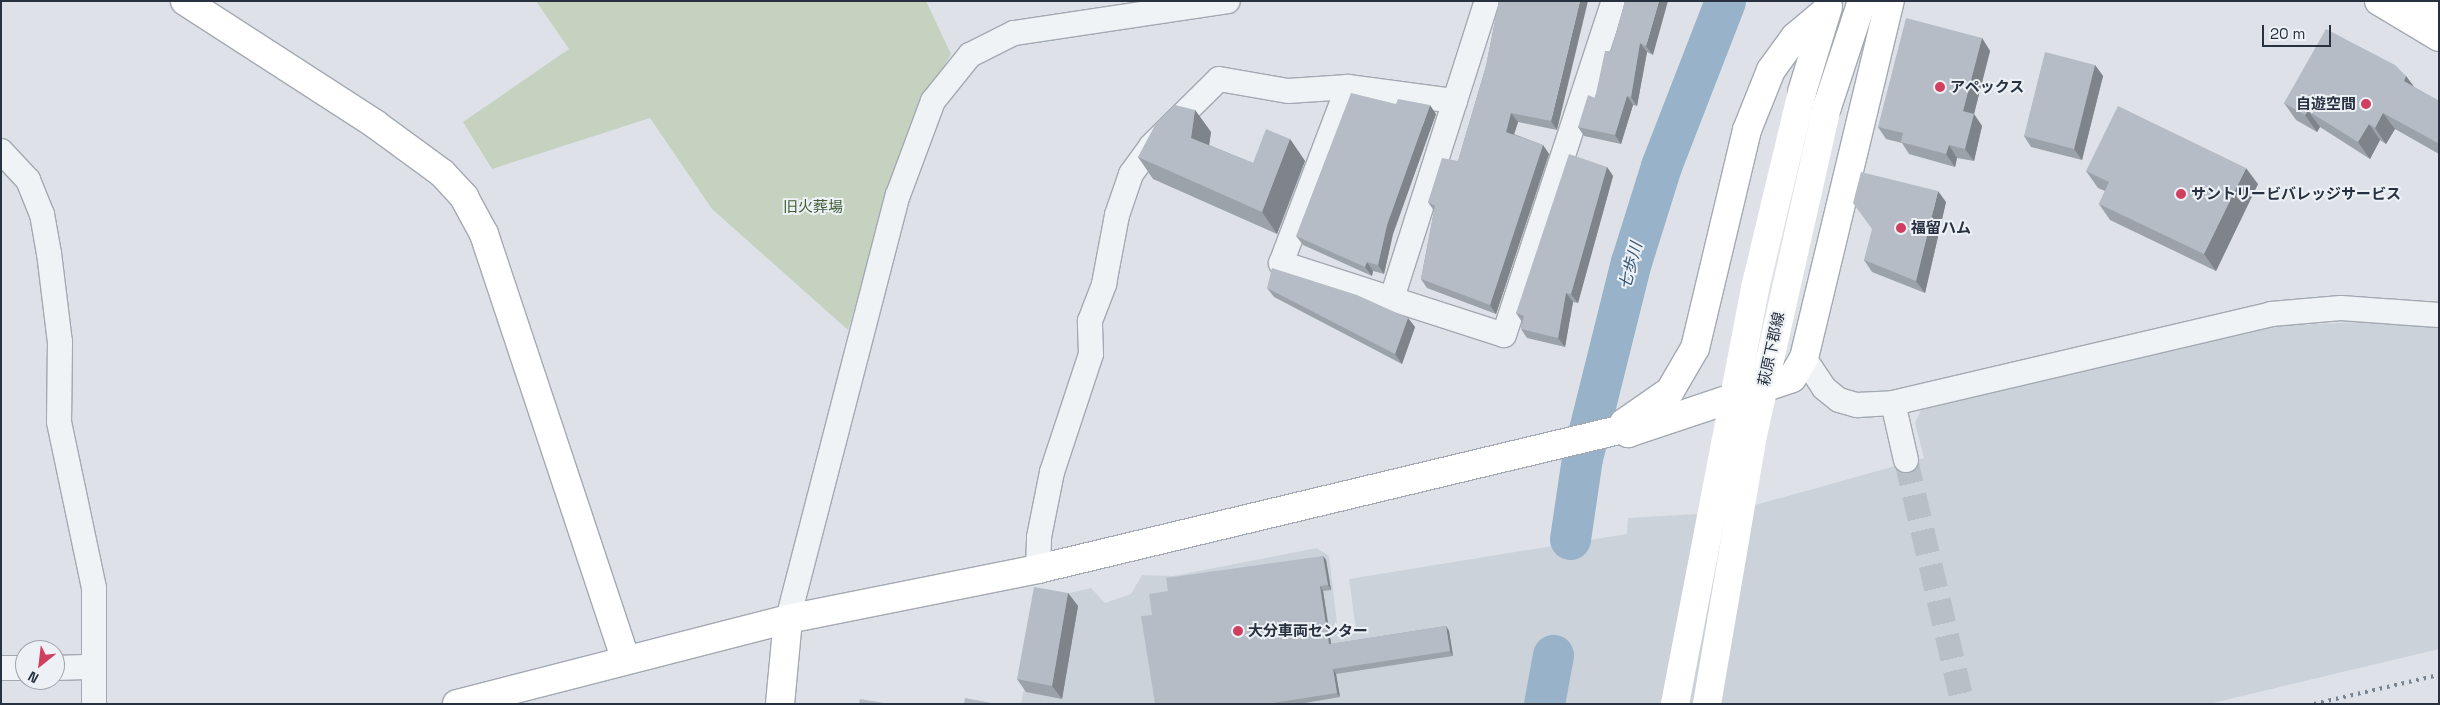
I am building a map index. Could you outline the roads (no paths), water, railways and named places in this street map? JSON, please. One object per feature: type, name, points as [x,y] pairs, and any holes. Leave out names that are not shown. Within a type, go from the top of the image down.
[{"type":"street","points":[[185,1],[375,124],[442,172],[464,197],[484,234],[625,659]]},
{"type":"street","points":[[780,704],[788,619],[898,195],[933,100],[970,54],[1014,32],[1202,3],[1228,1]]},
{"type":"street","points":[[1392,298],[1486,1]]},
{"type":"street","points":[[1348,87],[1280,263],[1504,335],[1614,1]]},
{"type":"street","name":"萩原下郡線","points":[[1707,704],[1733,573],[1753,435],[1827,107],[1862,1]]},
{"type":"street","points":[[1828,6],[1794,37],[1768,78],[1748,130],[1695,348],[1670,391],[1624,423],[1628,433],[1792,378],[1804,358],[1890,1]]},
{"type":"street","points":[[2420,1],[2439,13]]},
{"type":"street","points":[[2384,3],[2439,37]]},
{"type":"street","name":"萩原下郡線","points":[[1675,704],[1755,288],[1802,92],[1828,6]]},
{"type":"street","points":[[1038,569],[1039,537],[1052,472],[1092,354],[1090,320],[1104,284],[1117,215],[1131,174],[1151,146],[1219,78],[1288,91],[1348,87],[1454,102]]},
{"type":"street","points":[[1,150],[28,180],[42,214],[49,253],[60,342],[59,422],[94,588],[92,667],[94,704]]},
{"type":"street","points":[[1804,358],[1824,388],[1839,400],[1857,405],[1893,403],[2271,314],[2341,308],[2439,315]]},
{"type":"street","points":[[1893,403],[1906,460]]},
{"type":"street","points":[[457,704],[625,659],[788,619],[1038,569],[1546,449],[1627,428]]},
{"type":"street","points":[[65,668],[92,667]]},
{"type":"street","points":[[1,668],[15,668]]},
{"type":"waterway","name":"七歩川","points":[[1570,539],[1582,458],[1631,262],[1661,166],[1725,1]]},
{"type":"waterway","name":"七歩川","points":[[1544,704],[1553,655]]},
{"type":"tunnel","points":[[1906,460],[1963,704]]},
{"type":"railway","points":[[2314,704],[2439,675]]},
{"type":"place","name":"アペックス","points":[[1940,87]]},
{"type":"place","name":"自遊空間","points":[[2366,104]]},
{"type":"place","name":"サントリービバレッジサービス","points":[[2181,194]]},
{"type":"place","name":"福留ハム","points":[[1901,228]]},
{"type":"place","name":"大分車両センター","points":[[1238,631]]},
{"type":"park label","name":"旧火葬場","points":[[813,207]]}]
